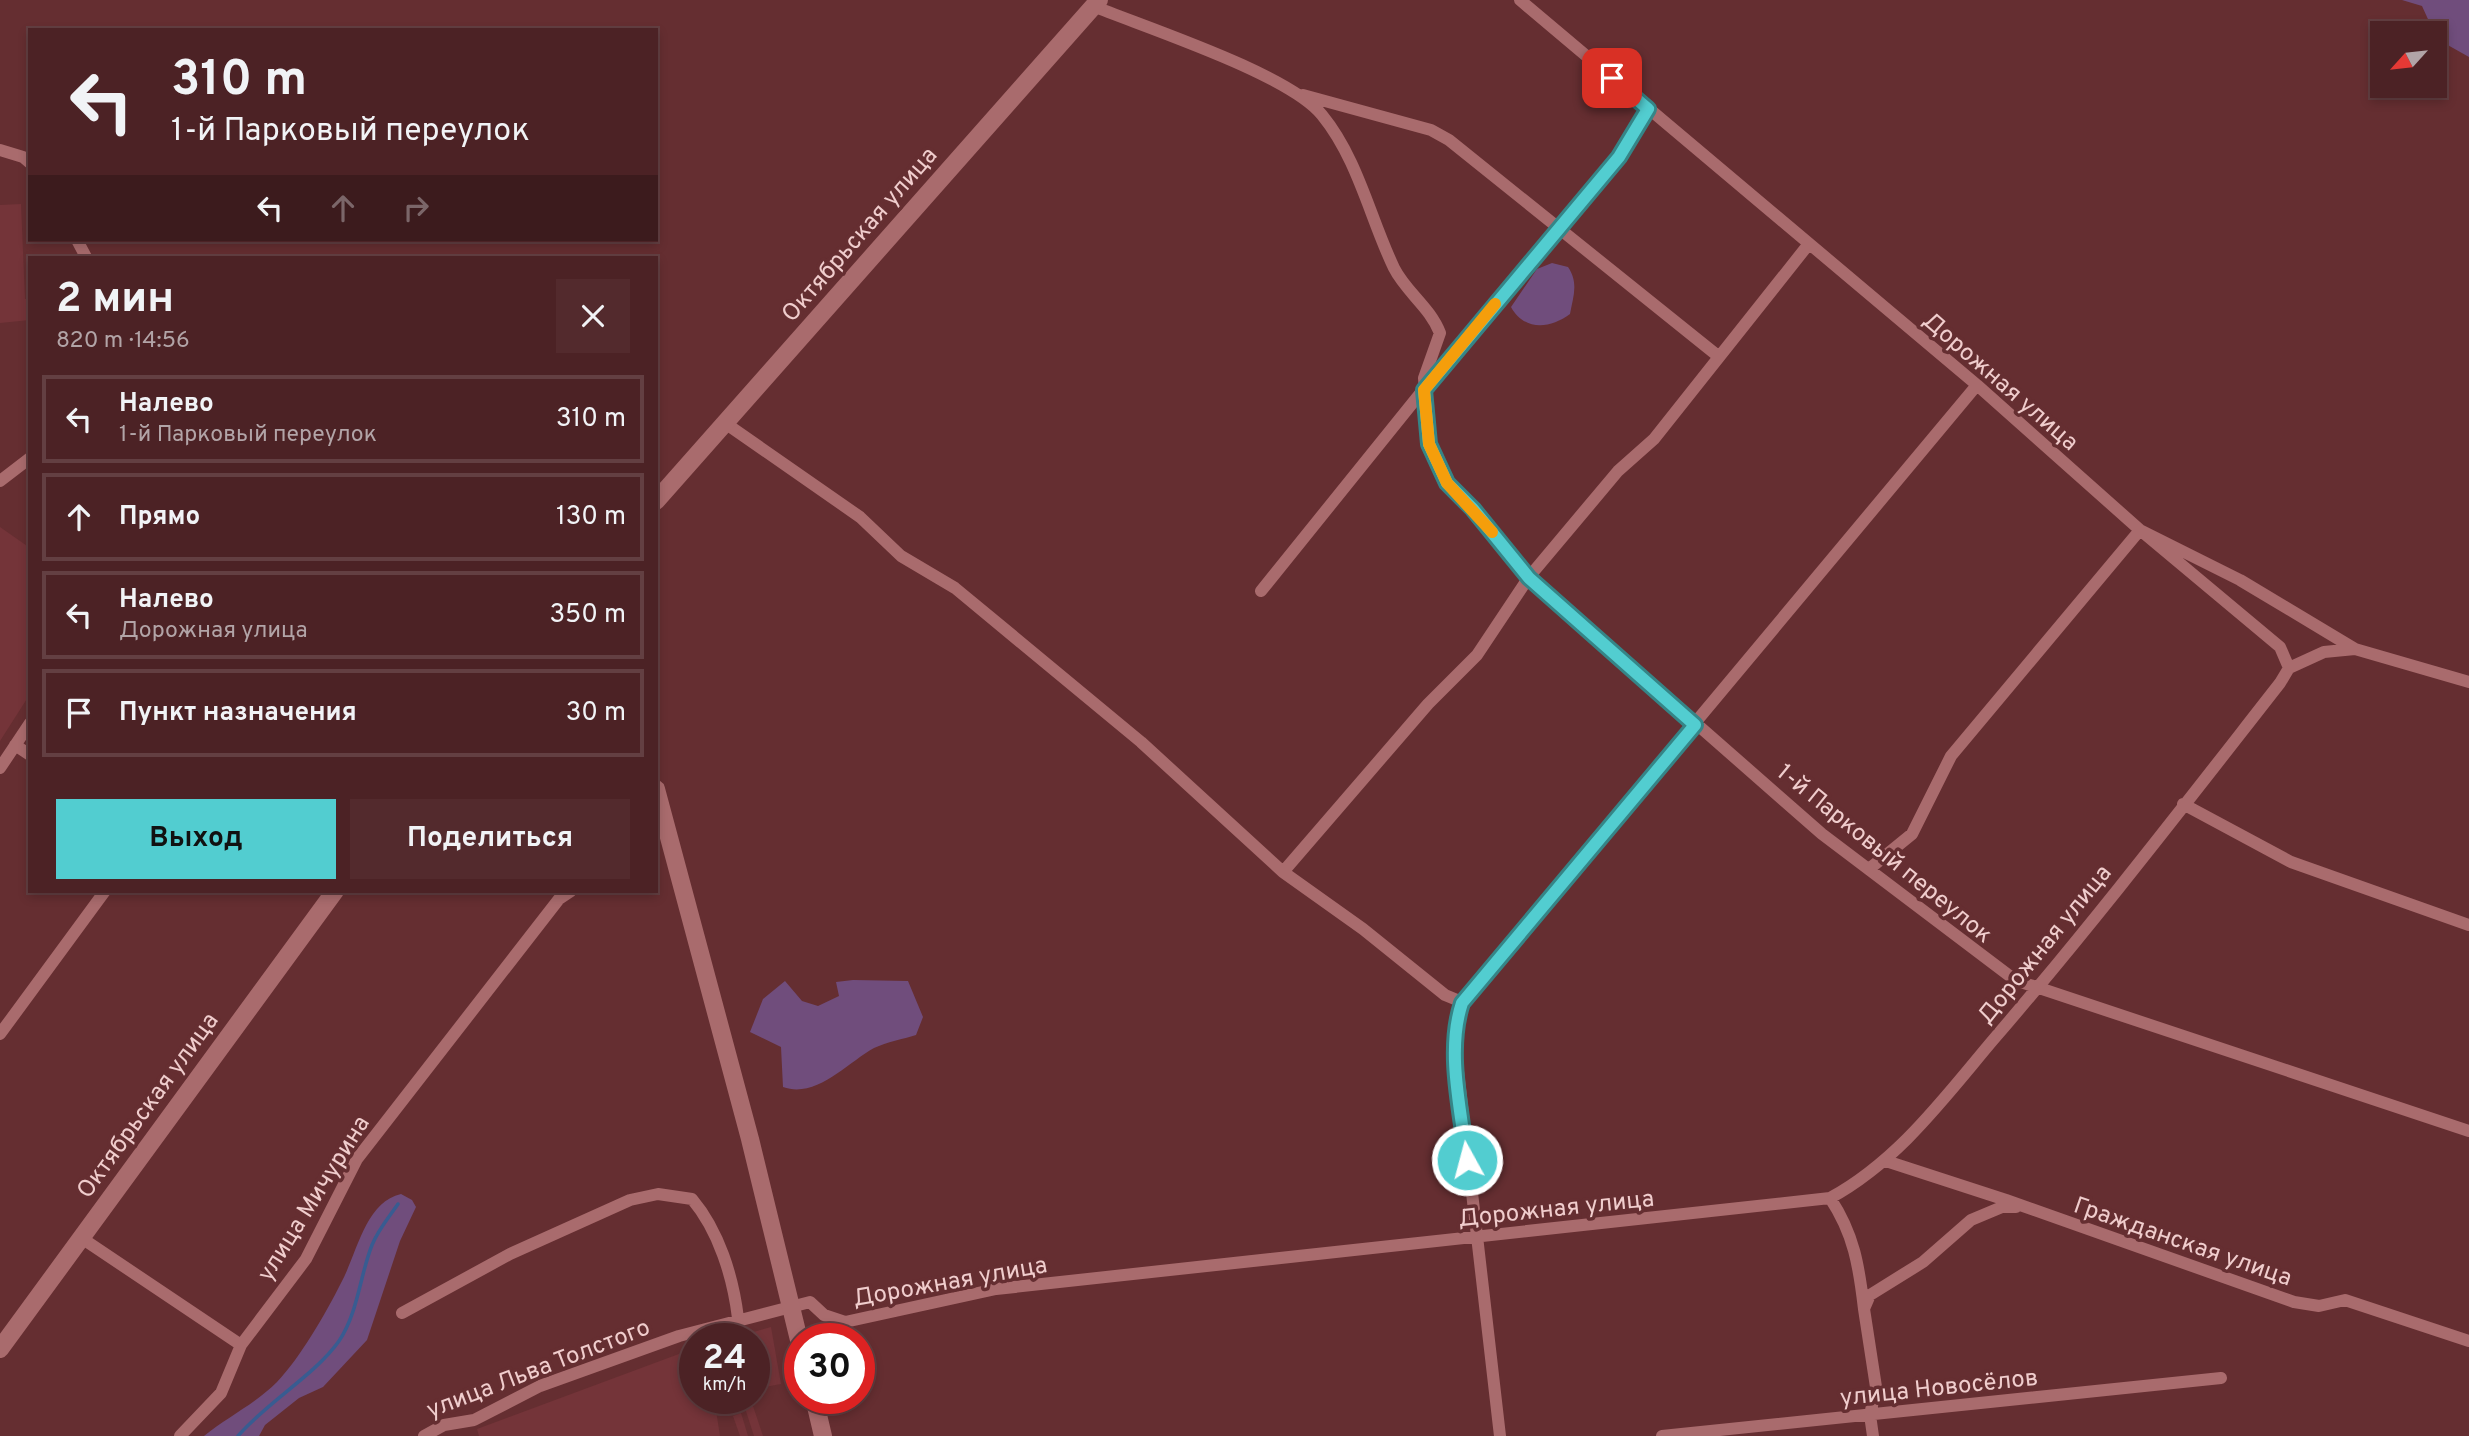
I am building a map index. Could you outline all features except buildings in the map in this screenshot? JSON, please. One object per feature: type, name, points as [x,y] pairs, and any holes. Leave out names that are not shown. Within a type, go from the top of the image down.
[{"type":"street","name":"Дорожная улица","points":[[790,1306],[810,1302],[824,1315],[845,1322],[996,1289],[1830,1198],[1855,1185],[1886,1161],[1921,1125],[2037,989],[2289,668],[2280,647],[2140,530],[1977,385],[1520,0]]},
{"type":"street","points":[[1096,3],[1300,94],[1431,130],[1449,140],[1718,356]]},
{"type":"street","name":"Октябрьская улица","points":[[658,499],[1096,3]]},
{"type":"street","points":[[1300,94],[1321,114],[1337,138],[1373,213],[1394,268],[1435,319],[1440,332],[1437,348],[1426,368],[1424,390]]},
{"type":"street","points":[[1261,591],[1424,390],[1619,157],[1648,109]]},
{"type":"street","points":[[0,150],[23,156],[28,161]]},
{"type":"street","points":[[1283,872],[1428,704],[1477,655],[1529,578],[1618,471],[1654,439],[1808,245]]},
{"type":"street","points":[[1500,1436],[1454,1045],[1455,1025],[1462,1003],[1977,385]]},
{"type":"street","name":"1-й Парковый переулок","points":[[1424,390],[1429,444],[1447,483],[1473,509],[1529,578],[1822,834],[1996,968],[2037,989],[2469,1131]]},
{"type":"street","points":[[725,423],[860,517],[901,556],[955,589],[1141,742],[1283,872],[1363,929],[1445,995],[1462,1003]]},
{"type":"street","points":[[0,481],[28,460]]},
{"type":"street","points":[[1869,869],[1912,834],[1951,756],[2140,530],[2241,580],[2355,649],[2469,682]]},
{"type":"street","points":[[2289,668],[2324,652],[2355,649]]},
{"type":"street","points":[[0,768],[28,726]]},
{"type":"street","points":[[15,745],[28,754]]},
{"type":"street","points":[[658,796],[750,1139],[794,1323]]},
{"type":"street","points":[[2183,804],[2291,862],[2469,925]]},
{"type":"street","points":[[0,1034],[104,893]]},
{"type":"street","name":"Октябрьская улица","points":[[0,1349],[334,893]]},
{"type":"street","name":"улица Мичурина","points":[[180,1436],[222,1393],[241,1345],[306,1259],[357,1159],[559,899],[568,893]]},
{"type":"street","name":"Гражданская улица","points":[[1886,1161],[2294,1302],[2319,1306],[2345,1300],[2469,1341]]},
{"type":"street","points":[[402,1313],[510,1254],[630,1200],[658,1194],[692,1199],[708,1217],[734,1288],[738,1318]]},
{"type":"street","points":[[1830,1198],[1847,1223],[1858,1257],[1876,1387],[1870,1415],[1873,1436]]},
{"type":"street","points":[[1864,1309],[1870,1296],[1923,1262],[1971,1220],[2002,1207],[2031,1210]]},
{"type":"street","points":[[80,1237],[241,1345]]},
{"type":"street","name":"улица Льва Толстого","points":[[424,1436],[444,1425],[474,1420],[540,1386],[738,1318],[790,1306]]},
{"type":"street","name":"улица Новосёлов","points":[[1662,1436],[2221,1378]]},
{"type":"street","points":[[818,1414],[823,1436]]},
{"type":"shaded area","points":[[2402,0],[2469,0],[2469,57],[2447,45],[2447,21],[2429,21],[2422,6]]},
{"type":"shaded area","points":[[21,204],[28,320],[0,323],[0,205]]},
{"type":"shaded area","points":[[1552,263],[1568,267],[1571,273],[1574,290],[1570,314],[1546,325],[1530,324],[1516,315],[1511,307],[1537,269]]},
{"type":"shaded area","points":[[0,527],[28,547],[28,697],[0,741]]},
{"type":"shaded area","points":[[785,981],[802,1001],[818,1006],[839,996],[836,982],[908,981],[923,1017],[916,1035],[874,1048],[819,1084],[795,1089],[783,1087],[781,1047],[750,1032],[763,999]]},
{"type":"shaded area","points":[[401,1194],[412,1200],[416,1207],[400,1241],[367,1340],[323,1387],[299,1398],[265,1425],[259,1436],[204,1436],[260,1397],[286,1372],[328,1308],[370,1218],[389,1199]]},
{"type":"shaded area","points":[[770,1327],[781,1384],[770,1386]]},
{"type":"shaded area","points":[[679,1354],[679,1414],[717,1414],[720,1436],[479,1436],[477,1429]]},
{"type":"shaded area","points":[[741,1414],[748,1436],[740,1436],[733,1416]]},
{"type":"shaded area","points":[[747,1414],[756,1414],[763,1436],[754,1436]]},
{"type":"waterway","points":[[238,1436],[317,1365],[339,1341],[355,1306],[372,1245],[398,1204]]},
{"type":"slow traffic","points":[[1492,532],[1447,483],[1429,444],[1424,390],[1495,304]]},
{"type":"route","points":[[1467,1160],[1454,1045],[1455,1025],[1462,1003],[1695,725],[1529,578],[1473,509],[1447,483],[1429,444],[1424,390],[1619,157],[1648,109],[1612,78]]}]
